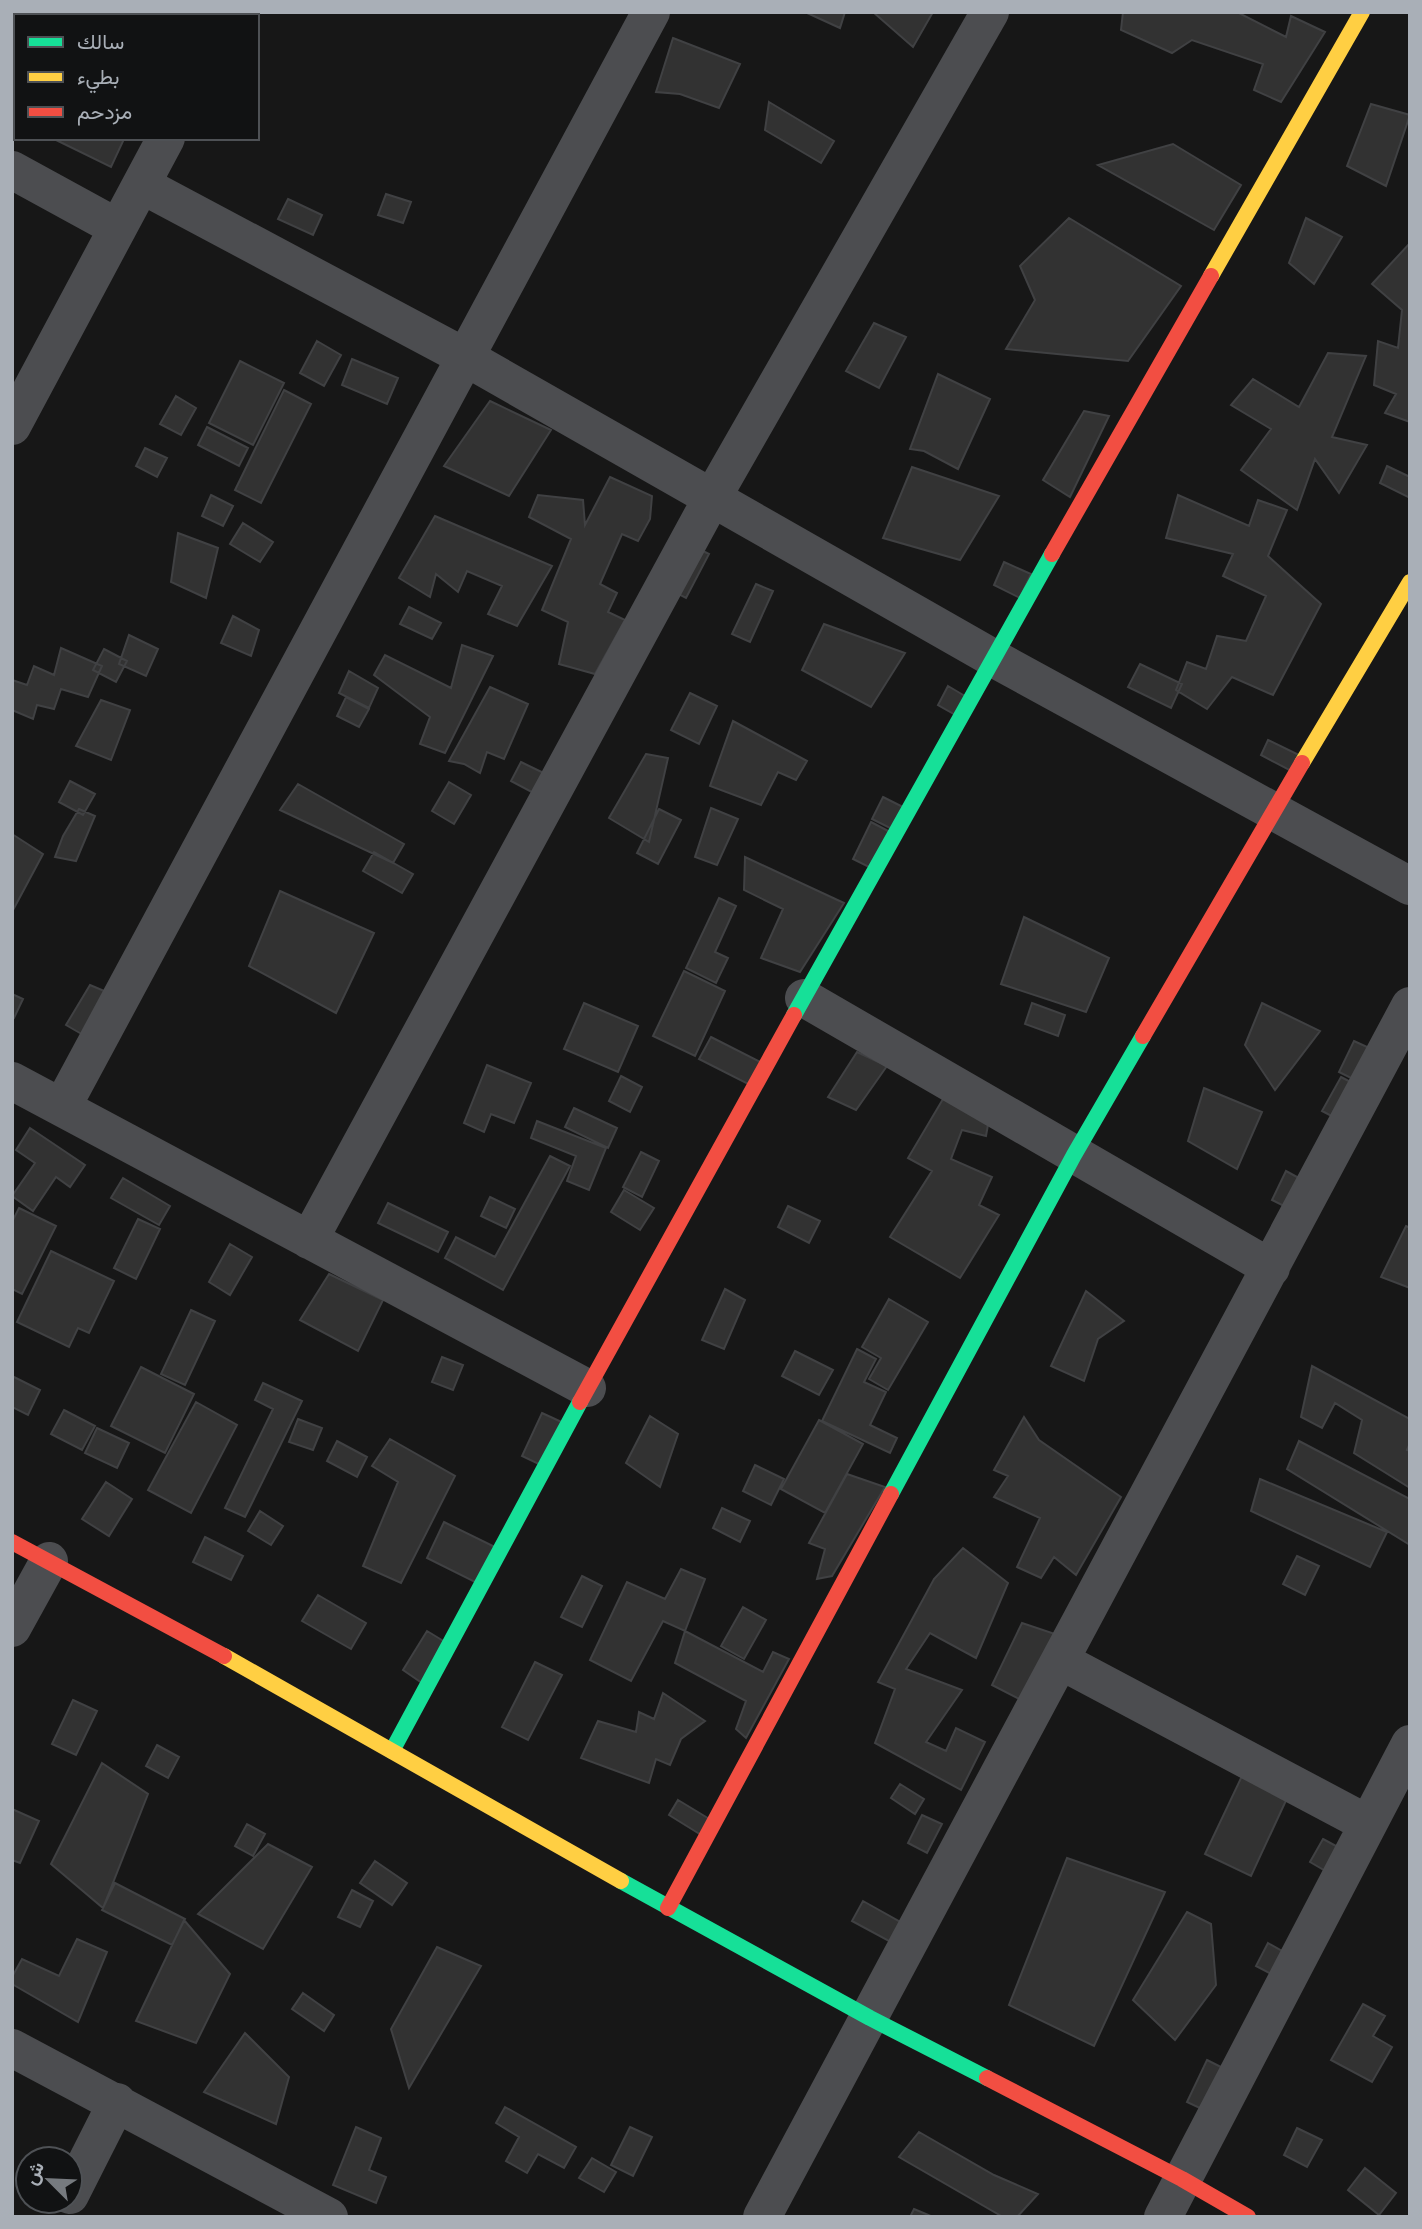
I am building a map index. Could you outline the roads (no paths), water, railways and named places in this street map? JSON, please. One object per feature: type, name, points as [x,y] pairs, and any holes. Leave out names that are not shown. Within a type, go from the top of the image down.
[{"type":"street","points":[[62,1108],[652,12]]},
{"type":"street","points":[[309,1240],[712,498],[990,12]]},
{"type":"street","points":[[392,1751],[587,1388],[993,658],[1362,12]]},
{"type":"street","points":[[12,426],[165,140]]},
{"type":"street","points":[[12,170],[118,228]]},
{"type":"street","points":[[142,185],[466,357],[993,658],[1410,886]]},
{"type":"street","points":[[668,1908],[1074,1154],[1410,582]]},
{"type":"street","points":[[804,998],[1270,1268]]},
{"type":"street","points":[[762,2217],[1410,1006]]},
{"type":"street","points":[[12,1081],[587,1388]]},
{"type":"street","points":[[12,1542],[228,1658],[668,1908],[870,2018],[1182,2179],[1248,2217]]},
{"type":"street","points":[[12,1628],[49,1561]]},
{"type":"street","points":[[1061,1661],[1368,1825]]},
{"type":"street","points":[[1163,2217],[1410,1744]]},
{"type":"street","points":[[12,2049],[117,2102],[329,2217]]},
{"type":"street","points":[[84,2167],[117,2102]]}]
